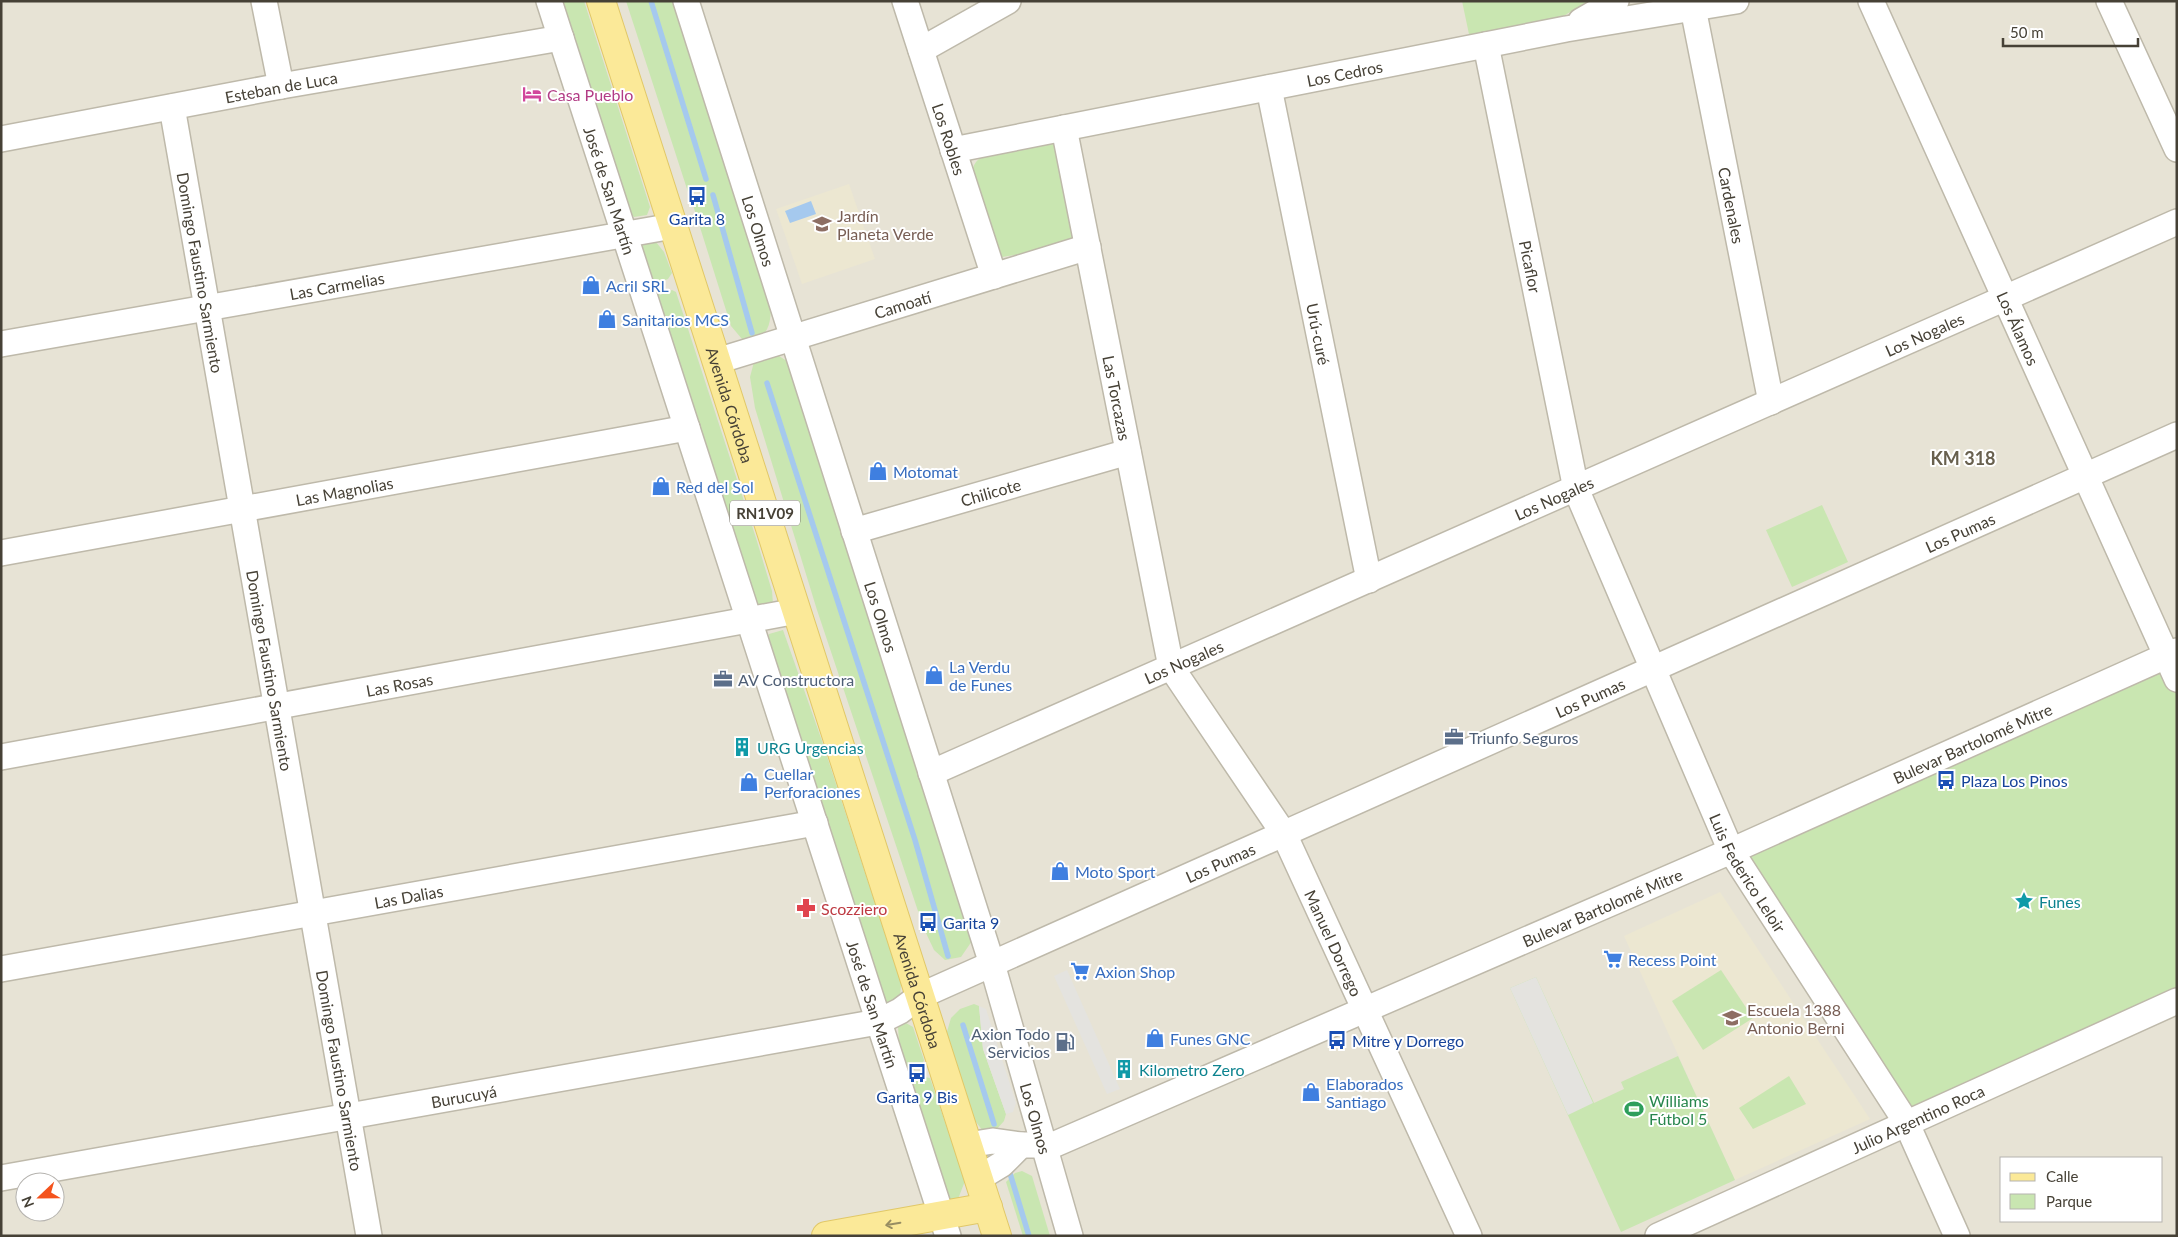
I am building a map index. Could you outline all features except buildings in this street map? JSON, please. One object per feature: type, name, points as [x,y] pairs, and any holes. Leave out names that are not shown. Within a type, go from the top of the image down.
[{"type":"main road","name":"Avenida Córdoba","points":[[601,1],[997,1236]]},
{"type":"main road","points":[[826,1236],[944,1226],[988,1207]]},
{"type":"street","points":[[264,1],[281,86]]},
{"type":"street","name":"José de San Martín","points":[[549,1],[944,1226]]},
{"type":"street","name":"Los Olmos","points":[[686,1],[992,964],[1032,1145],[1070,1236]]},
{"type":"street","name":"Los Robles","points":[[905,1],[994,276]]},
{"type":"street","points":[[921,50],[1008,1]]},
{"type":"street","points":[[1566,30],[1616,1]]},
{"type":"street","name":"Los Cedros","points":[[953,150],[1486,45],[1736,1]]},
{"type":"street","name":"Los Álamos","points":[[1871,1],[2085,475],[2172,653],[2177,679]]},
{"type":"street","points":[[2109,1],[2177,149]]},
{"type":"street","name":"Cardenales","points":[[1692,8],[1771,402]]},
{"type":"street","name":"Esteban de Luca","points":[[1,139],[281,86],[561,38]]},
{"type":"street","name":"Picaflor","points":[[1486,45],[1576,489]]},
{"type":"street","name":"Urú-curé","points":[[1269,88],[1369,580]]},
{"type":"street","name":"Domingo Faustino Sarmiento","points":[[172,107],[369,1236]]},
{"type":"street","name":"Las Torcazas","points":[[1064,128],[1170,667]]},
{"type":"street","name":"Los Nogales","points":[[931,773],[2177,222]]},
{"type":"street","name":"Las Carmelias","points":[[1,344],[673,226]]},
{"type":"street","name":"Camoatí","points":[[717,361],[1088,247]]},
{"type":"street","name":"Las Magnolias","points":[[1,553],[687,428]]},
{"type":"street","name":"Los Pumas","points":[[920,996],[2177,435]]},
{"type":"street","name":"Chilicote","points":[[854,531],[1128,452]]},
{"type":"street","name":"Luis Federico Leloir","points":[[1576,489],[1731,851],[1906,1122],[1957,1236]]},
{"type":"street","name":"Las Rosas","points":[[1,757],[797,611]]},
{"type":"street","name":"Bulevar Bartolomé Mitre","points":[[968,1145],[993,1141],[1053,1145],[1731,851],[2172,653]]},
{"type":"street","name":"Manuel Dorrego","points":[[1170,667],[1284,834],[1469,1236]]},
{"type":"street","name":"Las Dalias","points":[[1,969],[815,823]]},
{"type":"street","name":"Burucuyá","points":[[1,1178],[878,1022],[900,1011],[920,996]]},
{"type":"street","name":"Julio Argentino Roca","points":[[1658,1236],[2177,1000]]},
{"type":"street","name":"Bulevar Bartolomé Mitre","points":[[979,1178],[1032,1145]]},
{"type":"shaded area","points":[[1,1],[2177,1],[2177,1236],[1,1236]]},
{"type":"shaded area","name":"Jardín Planeta Verde","points":[[849,184],[875,259],[802,284],[776,209]]},
{"type":"shaded area","name":"Escuela 1388 Antonio Berni","points":[[1720,892],[1870,1119],[1735,1180],[1624,936]]},
{"type":"shaded area","points":[[1067,970],[1120,1089],[1107,1094],[1054,976]]},
{"type":"shaded area","points":[[1536,977],[1593,1103],[1568,1115],[1510,988]]},
{"type":"shaded area","points":[[979,1006],[986,1009],[1016,1103],[1013,1112],[1006,1114],[983,1049]]},
{"type":"green space","points":[[559,1],[584,1],[650,207],[647,215],[634,217],[625,207]]},
{"type":"green space","points":[[626,1],[676,1],[771,301],[767,329],[758,337],[742,339],[731,326],[693,205],[706,199],[701,187],[688,192]]},
{"type":"green space","points":[[1462,1],[1588,1],[1562,17],[1524,29],[1470,39]]},
{"type":"green space","points":[[1052,141],[1058,144],[1077,235],[1065,247],[1002,257],[995,253],[973,177],[974,165],[979,159],[993,152]]},
{"type":"green space","points":[[647,240],[656,242],[664,252],[672,273],[668,279],[655,284],[660,295],[672,290],[676,292],[756,538],[772,591],[773,604],[762,609],[755,606],[640,249]]},
{"type":"green space","points":[[779,356],[790,363],[972,941],[961,957],[945,960],[934,950],[925,931],[938,926],[932,912],[920,917],[817,610],[755,408],[750,377],[754,362]]},
{"type":"green space","points":[[1822,505],[1848,562],[1792,587],[1766,530]]},
{"type":"green space","points":[[783,630],[822,741],[901,983],[900,998],[888,1003],[879,996],[767,643],[769,634]]},
{"type":"green space","points":[[2166,655],[2177,679],[2177,1001],[1906,1122],[1731,851]]},
{"type":"green space","points":[[1721,970],[1753,1018],[1703,1050],[1672,1001]]},
{"type":"green space","name":"Williams Fútbol 5","points":[[1536,977],[1594,1103],[1624,1089],[1621,1082],[1678,1056],[1735,1180],[1621,1232],[1510,988]]},
{"type":"green space","points":[[974,1004],[979,1006],[983,1049],[1006,1114],[1004,1121],[995,1131],[983,1131],[969,1113],[946,1035],[951,1018],[960,1009]]},
{"type":"green space","points":[[906,1023],[913,1027],[924,1060],[921,1067],[911,1071],[914,1080],[925,1077],[930,1078],[965,1181],[958,1199],[949,1201],[910,1091],[907,1065],[899,1042],[898,1027]]},
{"type":"green space","points":[[1789,1076],[1806,1104],[1753,1129],[1739,1108]]},
{"type":"green space","points":[[1022,1171],[1032,1176],[1050,1236],[1023,1236],[1006,1182],[1015,1173]]},
{"type":"water","points":[[811,201],[816,214],[790,223],[785,211]]},
{"type":"waterway","points":[[651,1],[706,179]]},
{"type":"waterway","points":[[713,195],[752,333]]},
{"type":"waterway","points":[[767,383],[915,840],[948,956]]},
{"type":"waterway","points":[[963,1025],[994,1124]]},
{"type":"waterway","points":[[1009,1170],[1029,1236]]},
{"type":"place","name":"Casa Pueblo","points":[[532,94]]},
{"type":"place","name":"Garita 8","points":[[697,196]]},
{"type":"place","name":"Jardín Planeta Verde","points":[[822,224]]},
{"type":"place","name":"Acril SRL","points":[[591,285]]},
{"type":"place","name":"Sanitarios MCS","points":[[607,319]]},
{"type":"place","name":"Motomat","points":[[878,471]]},
{"type":"place","name":"Red del Sol","points":[[661,486]]},
{"type":"place","name":"La Verdu de Funes","points":[[934,675]]},
{"type":"place","name":"AV Constructora","points":[[723,679]]},
{"type":"place","name":"Triunfo Seguros","points":[[1454,737]]},
{"type":"place","name":"URG Urgencias","points":[[742,747]]},
{"type":"place","name":"Plaza Los Pinos","points":[[1946,780]]},
{"type":"place","name":"Cuellar Perforaciones","points":[[749,782]]},
{"type":"place","name":"Moto Sport","points":[[1060,871]]},
{"type":"place","name":"Funes","points":[[2024,901]]},
{"type":"place","name":"Scozziero","points":[[806,908]]},
{"type":"place","name":"Garita 9","points":[[928,922]]},
{"type":"place","name":"Recess Point","points":[[1613,959]]},
{"type":"place","name":"Axion Shop","points":[[1080,971]]},
{"type":"place","name":"Escuela 1388 Antonio Berni","points":[[1732,1018]]},
{"type":"place","name":"Funes GNC","points":[[1155,1038]]},
{"type":"place","name":"Mitre y Dorrego","points":[[1337,1040]]},
{"type":"place","name":"Axion Todo Servicios","points":[[1065,1042]]},
{"type":"place","name":"Kilometro Zero","points":[[1124,1069]]},
{"type":"place","name":"Garita 9 Bis","points":[[917,1073]]},
{"type":"place","name":"Elaborados Santiago","points":[[1311,1092]]},
{"type":"place","name":"Williams Fútbol 5","points":[[1634,1109]]},
{"type":"district","name":"KM 318","points":[[1963,458]]}]
